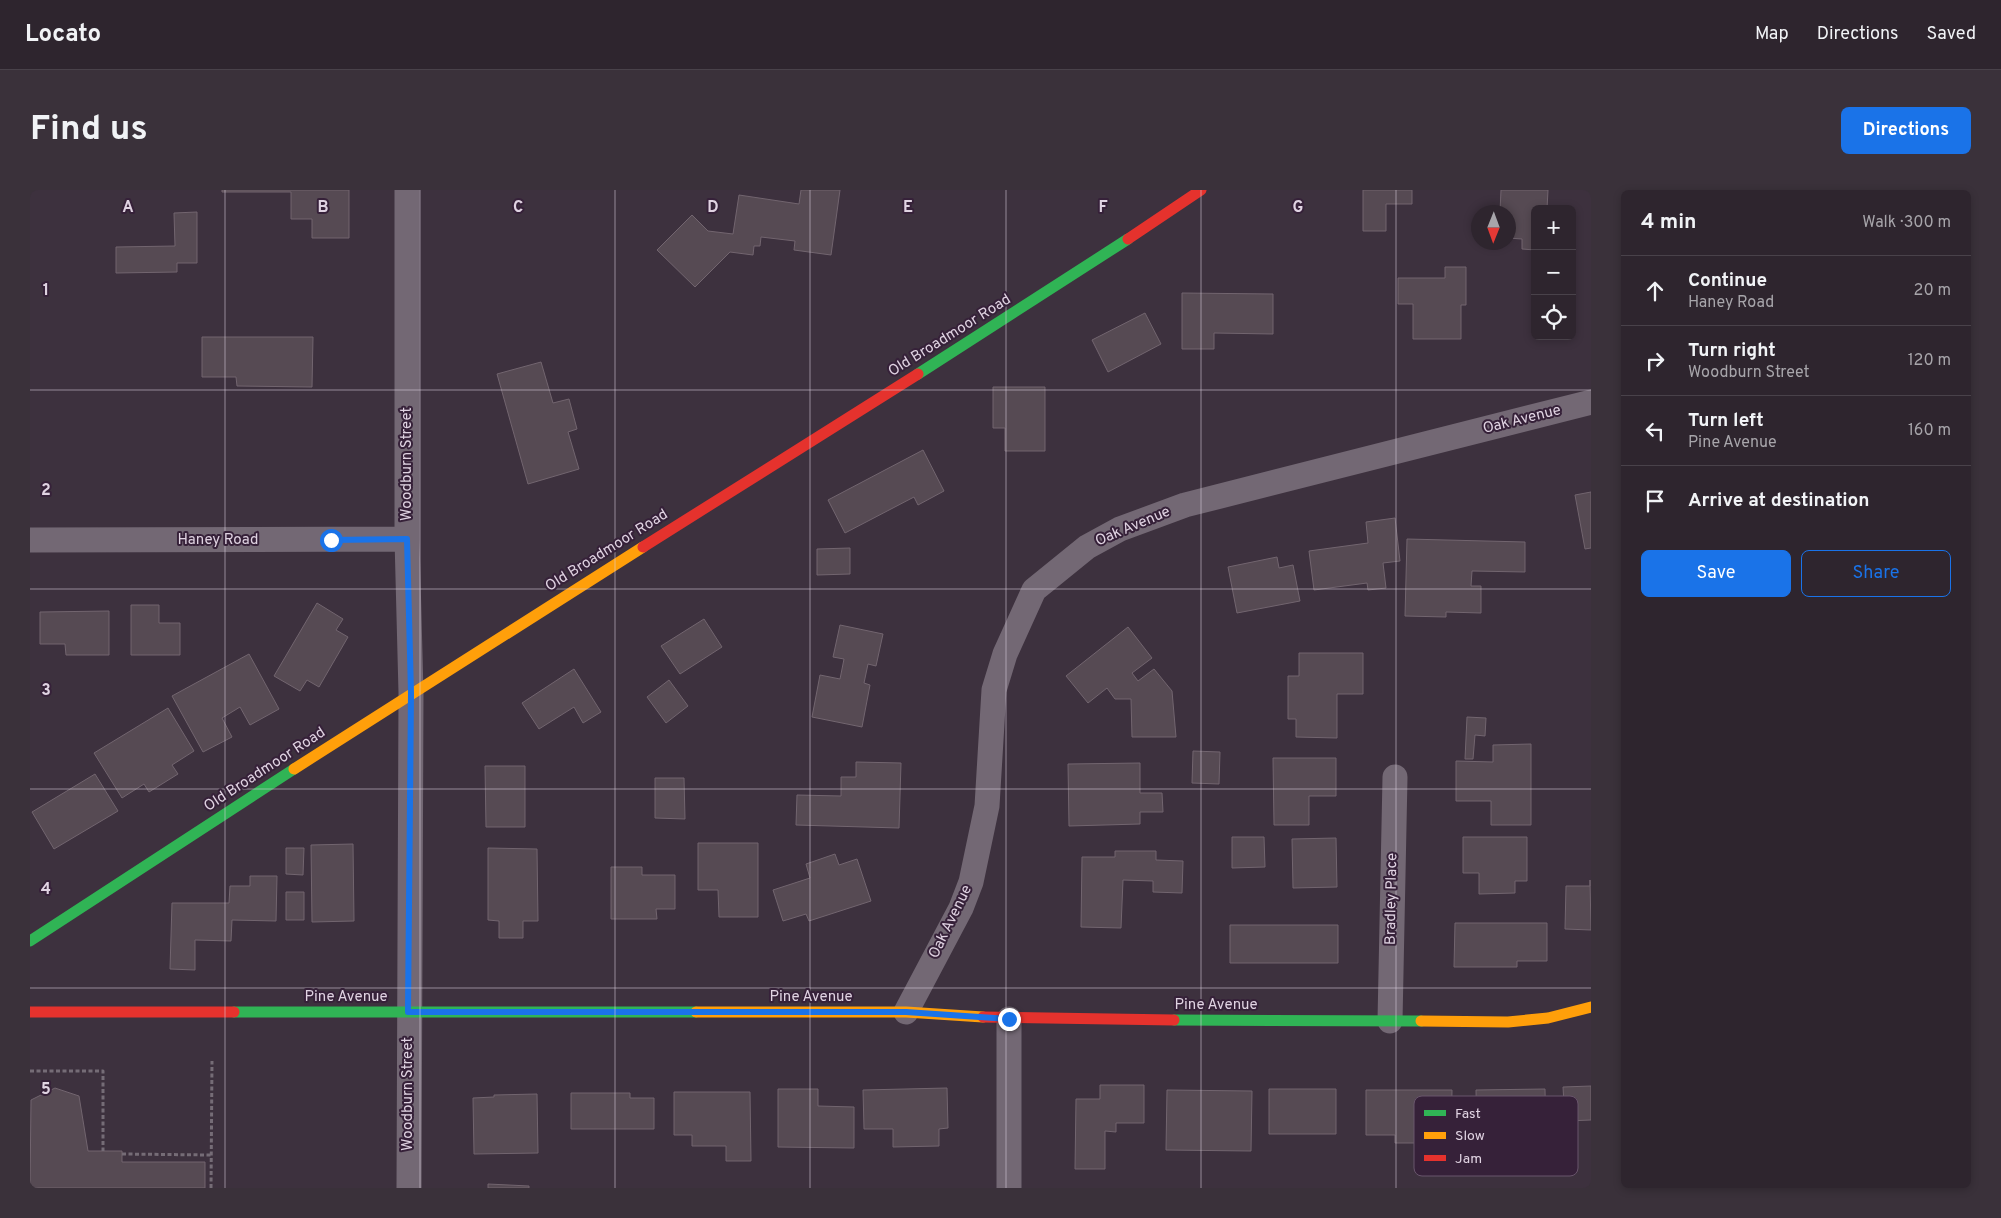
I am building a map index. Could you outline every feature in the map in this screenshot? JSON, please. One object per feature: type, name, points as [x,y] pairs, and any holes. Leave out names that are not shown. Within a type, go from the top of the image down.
[{"type":"street","name":"Woodburn Street","points":[[407,190],[407,539],[411,693],[408,1188]]},
{"type":"street","name":"Old Broadmoor Road","points":[[30,941],[411,693],[1033,301],[1202,190]]},
{"type":"street","name":"Oak Avenue","points":[[906,1012],[960,908],[971,882],[981,846],[987,806],[994,690],[1008,646],[1034,590],[1087,547],[1120,529],[1185,505],[1591,402]]},
{"type":"street","name":"Haney Road","points":[[30,540],[407,539]]},
{"type":"street","name":"Bradley Place","points":[[1390,1021],[1394,777]]},
{"type":"street","name":"Pine Avenue","points":[[30,1012],[906,1012],[1009,1019],[1508,1022],[1548,1018],[1591,1007]]},
{"type":"street","points":[[1009,1019],[1009,1188]]},
{"type":"path","points":[[211,1188],[212,1061]]},
{"type":"path","points":[[30,1071],[103,1072],[103,1151]]},
{"type":"path","points":[[122,1154],[211,1154]]},
{"type":"building","points":[[222,190],[349,190],[349,238],[312,238],[312,219],[291,219],[291,192],[222,192]]},
{"type":"building","points":[[801,190],[840,190],[831,255],[794,250],[795,241],[761,237],[760,246],[754,246],[753,255],[730,252],[695,287],[657,250],[692,215],[708,231],[733,234],[739,195],[799,204]]},
{"type":"building","points":[[1363,190],[1412,190],[1412,204],[1386,204],[1386,231],[1363,231]]},
{"type":"building","points":[[1501,190],[1548,190],[1547,205],[1531,205],[1531,250],[1522,249],[1522,239],[1516,239],[1516,205],[1500,205]]},
{"type":"building","points":[[197,212],[197,263],[177,263],[177,272],[116,273],[116,247],[175,246],[174,213]]},
{"type":"building","points":[[1445,267],[1466,267],[1466,305],[1461,305],[1461,339],[1413,339],[1413,304],[1398,304],[1398,278],[1445,278]]},
{"type":"building","points":[[1182,293],[1273,294],[1273,334],[1214,333],[1214,349],[1182,349]]},
{"type":"building","points":[[1145,313],[1161,344],[1108,372],[1092,340]]},
{"type":"building","points":[[202,337],[313,337],[312,387],[237,386],[236,377],[202,377]]},
{"type":"building","points":[[541,362],[553,403],[569,399],[577,429],[568,432],[579,469],[528,484],[497,374]]},
{"type":"building","points":[[993,387],[1045,387],[1045,451],[1005,451],[1005,428],[993,428]]},
{"type":"building","points":[[923,450],[944,491],[918,505],[914,497],[845,533],[828,500]]},
{"type":"building","points":[[1591,492],[1591,548],[1585,549],[1575,495]]},
{"type":"building","points":[[1395,518],[1400,561],[1383,563],[1386,588],[1368,590],[1367,583],[1314,590],[1309,551],[1368,543],[1366,522]]},
{"type":"building","points":[[1407,539],[1525,542],[1525,572],[1472,571],[1471,586],[1481,586],[1481,613],[1446,612],[1446,617],[1405,616]]},
{"type":"building","points":[[850,548],[850,574],[817,575],[817,549]]},
{"type":"building","points":[[1277,557],[1279,568],[1293,565],[1300,601],[1237,613],[1228,567]]},
{"type":"building","points":[[317,603],[343,619],[336,630],[348,637],[319,687],[307,680],[300,691],[274,676]]},
{"type":"building","points":[[131,605],[159,605],[159,623],[180,623],[180,655],[131,655]]},
{"type":"building","points":[[109,611],[109,655],[66,655],[65,644],[40,644],[40,612]]},
{"type":"building","points":[[704,619],[722,647],[680,674],[661,646]]},
{"type":"building","points":[[840,625],[883,634],[876,666],[868,664],[864,683],[870,685],[862,727],[812,717],[820,675],[840,679],[844,659],[833,657]]},
{"type":"building","points":[[1128,627],[1152,658],[1132,673],[1138,681],[1154,669],[1172,691],[1176,737],[1132,737],[1131,699],[1115,699],[1107,688],[1088,703],[1066,676]]},
{"type":"building","points":[[1299,653],[1363,653],[1363,694],[1337,694],[1337,738],[1296,737],[1296,719],[1288,719],[1288,676],[1299,676]]},
{"type":"building","points":[[249,654],[279,709],[250,725],[240,707],[222,718],[232,737],[203,752],[172,696]]},
{"type":"building","points":[[574,669],[601,712],[583,723],[574,707],[539,729],[522,703]]},
{"type":"building","points":[[669,680],[688,706],[666,723],[647,697]]},
{"type":"building","points":[[168,708],[194,751],[172,765],[178,774],[149,792],[144,784],[122,798],[94,753]]},
{"type":"building","points":[[1467,717],[1486,718],[1485,736],[1475,735],[1473,759],[1465,759]]},
{"type":"building","points":[[1531,744],[1531,825],[1491,825],[1491,801],[1456,801],[1456,761],[1493,762],[1493,745]]},
{"type":"building","points":[[1193,751],[1220,752],[1219,784],[1192,783]]},
{"type":"building","points":[[1273,758],[1336,758],[1336,796],[1309,796],[1309,825],[1274,825]]},
{"type":"building","points":[[856,762],[901,763],[899,828],[796,825],[797,795],[841,796],[841,777],[856,777]]},
{"type":"building","points":[[1140,763],[1140,793],[1162,793],[1163,812],[1140,812],[1140,824],[1069,826],[1068,764]]},
{"type":"building","points":[[485,766],[525,766],[525,827],[486,827]]},
{"type":"building","points":[[95,774],[118,811],[54,849],[32,812]]},
{"type":"building","points":[[655,778],[684,778],[685,819],[655,818]]},
{"type":"building","points":[[1232,837],[1264,837],[1265,867],[1232,868]]},
{"type":"building","points":[[1463,837],[1527,837],[1527,881],[1515,881],[1515,893],[1479,894],[1479,873],[1463,873]]},
{"type":"building","points":[[1336,838],[1337,887],[1293,888],[1292,839]]},
{"type":"building","points":[[698,843],[758,843],[758,917],[719,917],[718,890],[698,890]]},
{"type":"building","points":[[353,844],[354,921],[312,922],[311,845]]},
{"type":"building","points":[[286,848],[304,848],[303,875],[286,874]]},
{"type":"building","points":[[488,848],[537,849],[538,921],[523,921],[523,938],[499,938],[499,921],[488,920]]},
{"type":"building","points":[[1115,851],[1156,851],[1156,860],[1183,861],[1182,893],[1153,892],[1153,881],[1123,880],[1121,928],[1081,927],[1082,857],[1115,857]]},
{"type":"building","points":[[835,854],[839,865],[857,859],[871,901],[809,921],[806,914],[783,921],[773,890],[810,878],[806,864]]},
{"type":"building","points":[[611,867],[642,867],[642,875],[675,875],[675,909],[656,909],[657,919],[611,919]]},
{"type":"building","points":[[250,876],[277,876],[276,921],[232,920],[231,941],[195,940],[195,970],[170,969],[172,903],[229,903],[230,886],[250,886]]},
{"type":"building","points":[[1590,880],[1591,930],[1565,929],[1566,886],[1590,886]]},
{"type":"building","points":[[286,892],[304,892],[304,920],[286,920]]},
{"type":"building","points":[[1455,923],[1547,923],[1547,961],[1517,961],[1517,967],[1454,967]]},
{"type":"building","points":[[1230,925],[1338,925],[1338,963],[1230,963]]},
{"type":"building","points":[[1100,1085],[1144,1085],[1144,1123],[1116,1123],[1116,1132],[1105,1131],[1105,1169],[1075,1169],[1076,1099],[1100,1099]]},
{"type":"building","points":[[1591,1086],[1591,1120],[1578,1120],[1578,1096],[1564,1096],[1563,1087]]},
{"type":"building","points":[[55,1088],[79,1096],[88,1151],[122,1151],[122,1162],[205,1162],[205,1188],[30,1188],[31,1100]]},
{"type":"building","points":[[947,1088],[948,1128],[939,1129],[939,1146],[893,1147],[893,1129],[864,1129],[863,1090]]},
{"type":"building","points":[[778,1089],[818,1089],[818,1106],[854,1107],[854,1148],[778,1147]]},
{"type":"building","points":[[1269,1089],[1336,1089],[1336,1134],[1269,1134]]},
{"type":"building","points":[[1545,1089],[1545,1096],[1476,1096],[1476,1090]]},
{"type":"building","points":[[1167,1090],[1252,1091],[1251,1151],[1166,1150]]},
{"type":"building","points":[[1366,1090],[1452,1090],[1452,1096],[1414,1096],[1414,1143],[1395,1143],[1395,1135],[1366,1135]]},
{"type":"building","points":[[674,1092],[750,1092],[751,1161],[726,1161],[726,1146],[692,1146],[692,1135],[674,1135]]},
{"type":"building","points":[[571,1093],[630,1093],[630,1098],[654,1098],[654,1129],[571,1129]]},
{"type":"building","points":[[537,1094],[538,1153],[474,1154],[473,1098],[494,1097],[494,1095]]},
{"type":"building","points":[[488,1184],[529,1186],[529,1188],[488,1188]]},
{"type":"traffic: fast","points":[[918,374],[1128,239]]},
{"type":"traffic: fast","points":[[30,941],[294,769]]},
{"type":"traffic: fast","points":[[234,1012],[696,1012]]},
{"type":"traffic: fast","points":[[1174,1020],[1421,1021]]},
{"type":"traffic: slow","points":[[294,769],[643,547]]},
{"type":"traffic: slow","points":[[1421,1021],[1508,1022],[1548,1018],[1591,1007]]},
{"type":"traffic: slow","points":[[696,1012],[906,1012],[983,1017]]},
{"type":"traffic: jam","points":[[1128,239],[1201,190]]},
{"type":"traffic: jam","points":[[643,547],[918,374]]},
{"type":"traffic: jam","points":[[30,1012],[234,1012]]},
{"type":"traffic: jam","points":[[983,1017],[1174,1020]]},
{"type":"route","points":[[331,540],[407,539],[411,693],[408,1012],[906,1012],[1009,1019]]}]
